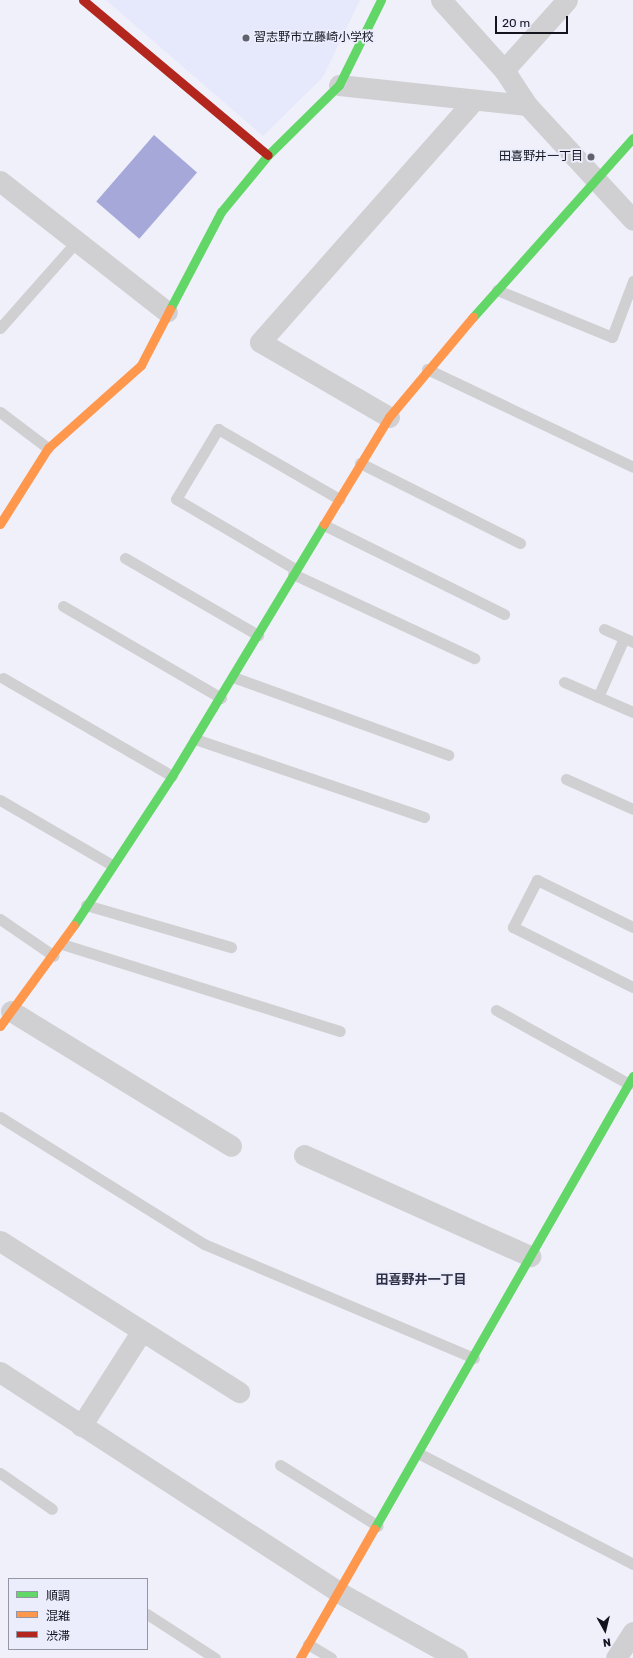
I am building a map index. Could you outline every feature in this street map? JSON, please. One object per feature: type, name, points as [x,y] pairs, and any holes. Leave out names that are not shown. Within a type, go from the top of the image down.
[{"type":"street","points":[[83,0],[268,155]]},
{"type":"street","points":[[0,524],[48,448],[141,365],[167,312],[221,212],[268,155],[339,85],[382,0]]},
{"type":"street","points":[[441,0],[504,70],[526,105],[633,220]]},
{"type":"street","points":[[504,70],[567,0]]},
{"type":"street","points":[[339,85],[473,101],[526,105]]},
{"type":"street","points":[[389,417],[260,342],[473,101]]},
{"type":"street","points":[[231,1146],[6,1018],[54,956],[112,865],[172,776],[221,698],[294,571],[324,525],[389,417],[427,369],[633,138]]},
{"type":"street","points":[[0,181],[167,312]]},
{"type":"street","points":[[300,1658],[340,1593],[420,1454],[530,1256],[631,1080]]},
{"type":"street","points":[[304,1155],[530,1256]]},
{"type":"street","points":[[0,1241],[141,1332],[239,1392]]},
{"type":"street","points":[[81,1426],[141,1332]]},
{"type":"street","points":[[0,1372],[340,1593],[457,1658]]},
{"type":"street","points":[[616,1658],[633,1632]]},
{"type":"lane","points":[[0,328],[77,241]]},
{"type":"lane","points":[[497,290],[612,337],[633,281]]},
{"type":"lane","points":[[427,369],[633,467]]},
{"type":"lane","points":[[0,412],[48,448]]},
{"type":"lane","points":[[339,499],[218,429],[176,499],[294,571],[474,658]]},
{"type":"lane","points":[[360,463],[520,543]]},
{"type":"lane","points":[[324,525],[504,614]]},
{"type":"lane","points":[[125,558],[258,635]]},
{"type":"lane","points":[[63,606],[221,698]]},
{"type":"lane","points":[[598,696],[629,640],[604,630]]},
{"type":"lane","points":[[233,677],[448,755]]},
{"type":"lane","points":[[4,678],[172,776]]},
{"type":"lane","points":[[564,682],[633,712]]},
{"type":"lane","points":[[195,739],[424,817]]},
{"type":"lane","points":[[566,779],[633,809]]},
{"type":"lane","points":[[0,800],[112,865]]},
{"type":"lane","points":[[633,927],[537,880],[513,928],[633,987]]},
{"type":"lane","points":[[86,905],[231,947]]},
{"type":"lane","points":[[0,919],[54,956]]},
{"type":"lane","points":[[62,944],[340,1031]]},
{"type":"lane","points":[[496,1010],[631,1080]]},
{"type":"lane","points":[[0,1117],[204,1244],[474,1358]]},
{"type":"lane","points":[[420,1454],[633,1564]]},
{"type":"lane","points":[[280,1465],[378,1526]]},
{"type":"lane","points":[[0,1473],[52,1510]]},
{"type":"lane","points":[[148,1615],[215,1658]]},
{"type":"lane","points":[[308,1644],[331,1658]]},
{"type":"shaded area","name":"習志野市立藤崎小学校","points":[[106,0],[360,0],[323,77],[263,136]]},
{"type":"water","points":[[154,135],[197,172],[139,239],[96,201]]},
{"type":"traffic: fast","points":[[170,309],[221,212],[268,155],[339,85],[381,0]]},
{"type":"traffic: fast","points":[[473,317],[633,138]]},
{"type":"traffic: fast","points":[[74,925],[172,776],[324,524]]},
{"type":"traffic: fast","points":[[374,1529],[633,1076]]},
{"type":"traffic: slow","points":[[0,524],[48,448],[141,365],[170,309]]},
{"type":"traffic: slow","points":[[324,524],[389,417],[473,317]]},
{"type":"traffic: slow","points":[[0,1026],[74,925]]},
{"type":"traffic: slow","points":[[300,1658],[374,1529]]},
{"type":"traffic: jam","points":[[83,0],[268,155]]},
{"type":"place","name":"習志野市立藤崎小学校","points":[[246,38]]},
{"type":"place","name":"田喜野井一丁目","points":[[591,157]]},
{"type":"district","name":"田喜野井一丁目","points":[[421,1280]]}]
